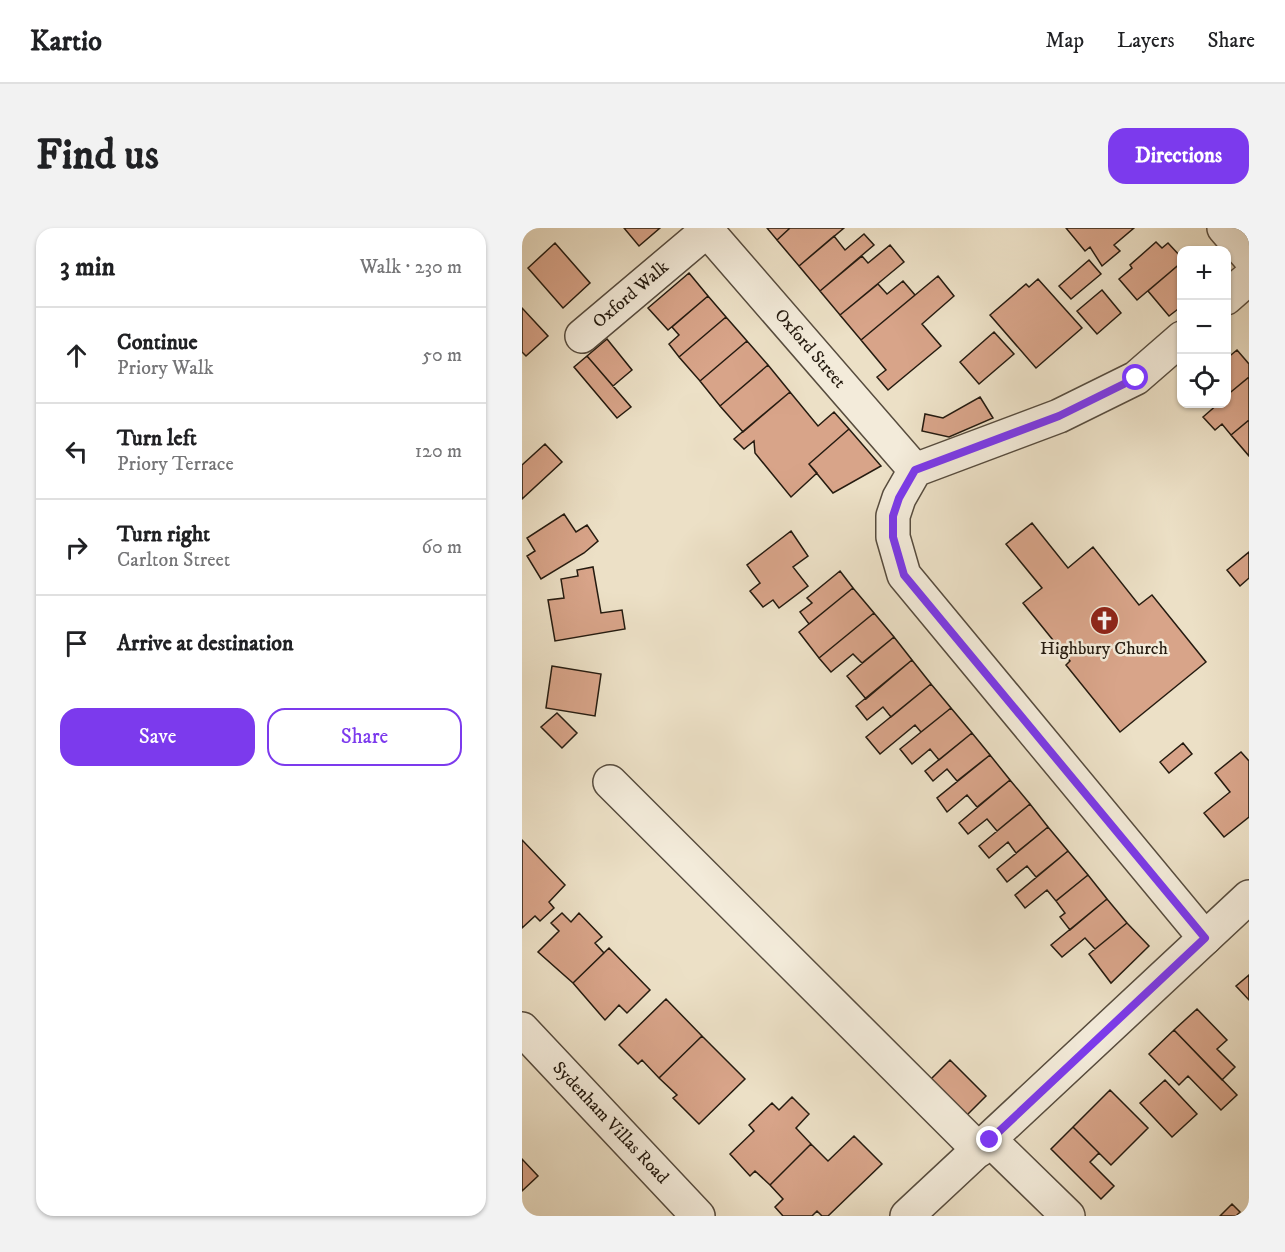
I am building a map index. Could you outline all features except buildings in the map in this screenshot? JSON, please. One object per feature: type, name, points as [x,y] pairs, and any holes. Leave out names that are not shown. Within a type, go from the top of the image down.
[{"type":"street","points":[[1224,228],[1248,260],[1231,291]]},
{"type":"street","name":"Oxford Walk","points":[[582,336],[707,229]]},
{"type":"street","name":"Oxford Street","points":[[707,229],[915,470]]},
{"type":"street","points":[[1177,342],[1136,378],[1059,416],[915,470],[903,489],[893,516],[893,537],[904,575],[1205,938]]},
{"type":"street","points":[[610,782],[985,1145],[1068,1216]]},
{"type":"street","points":[[907,1216],[1249,897]]},
{"type":"street","name":"Sydenham Villas Road","points":[[522,1029],[698,1216]]},
{"type":"place","name":"Highbury Church","points":[[1104,620]]},
{"type":"route","points":[[990,1140],[1205,938],[904,575],[896,556],[893,516],[907,480],[915,470],[1059,416],[1136,378]]}]
